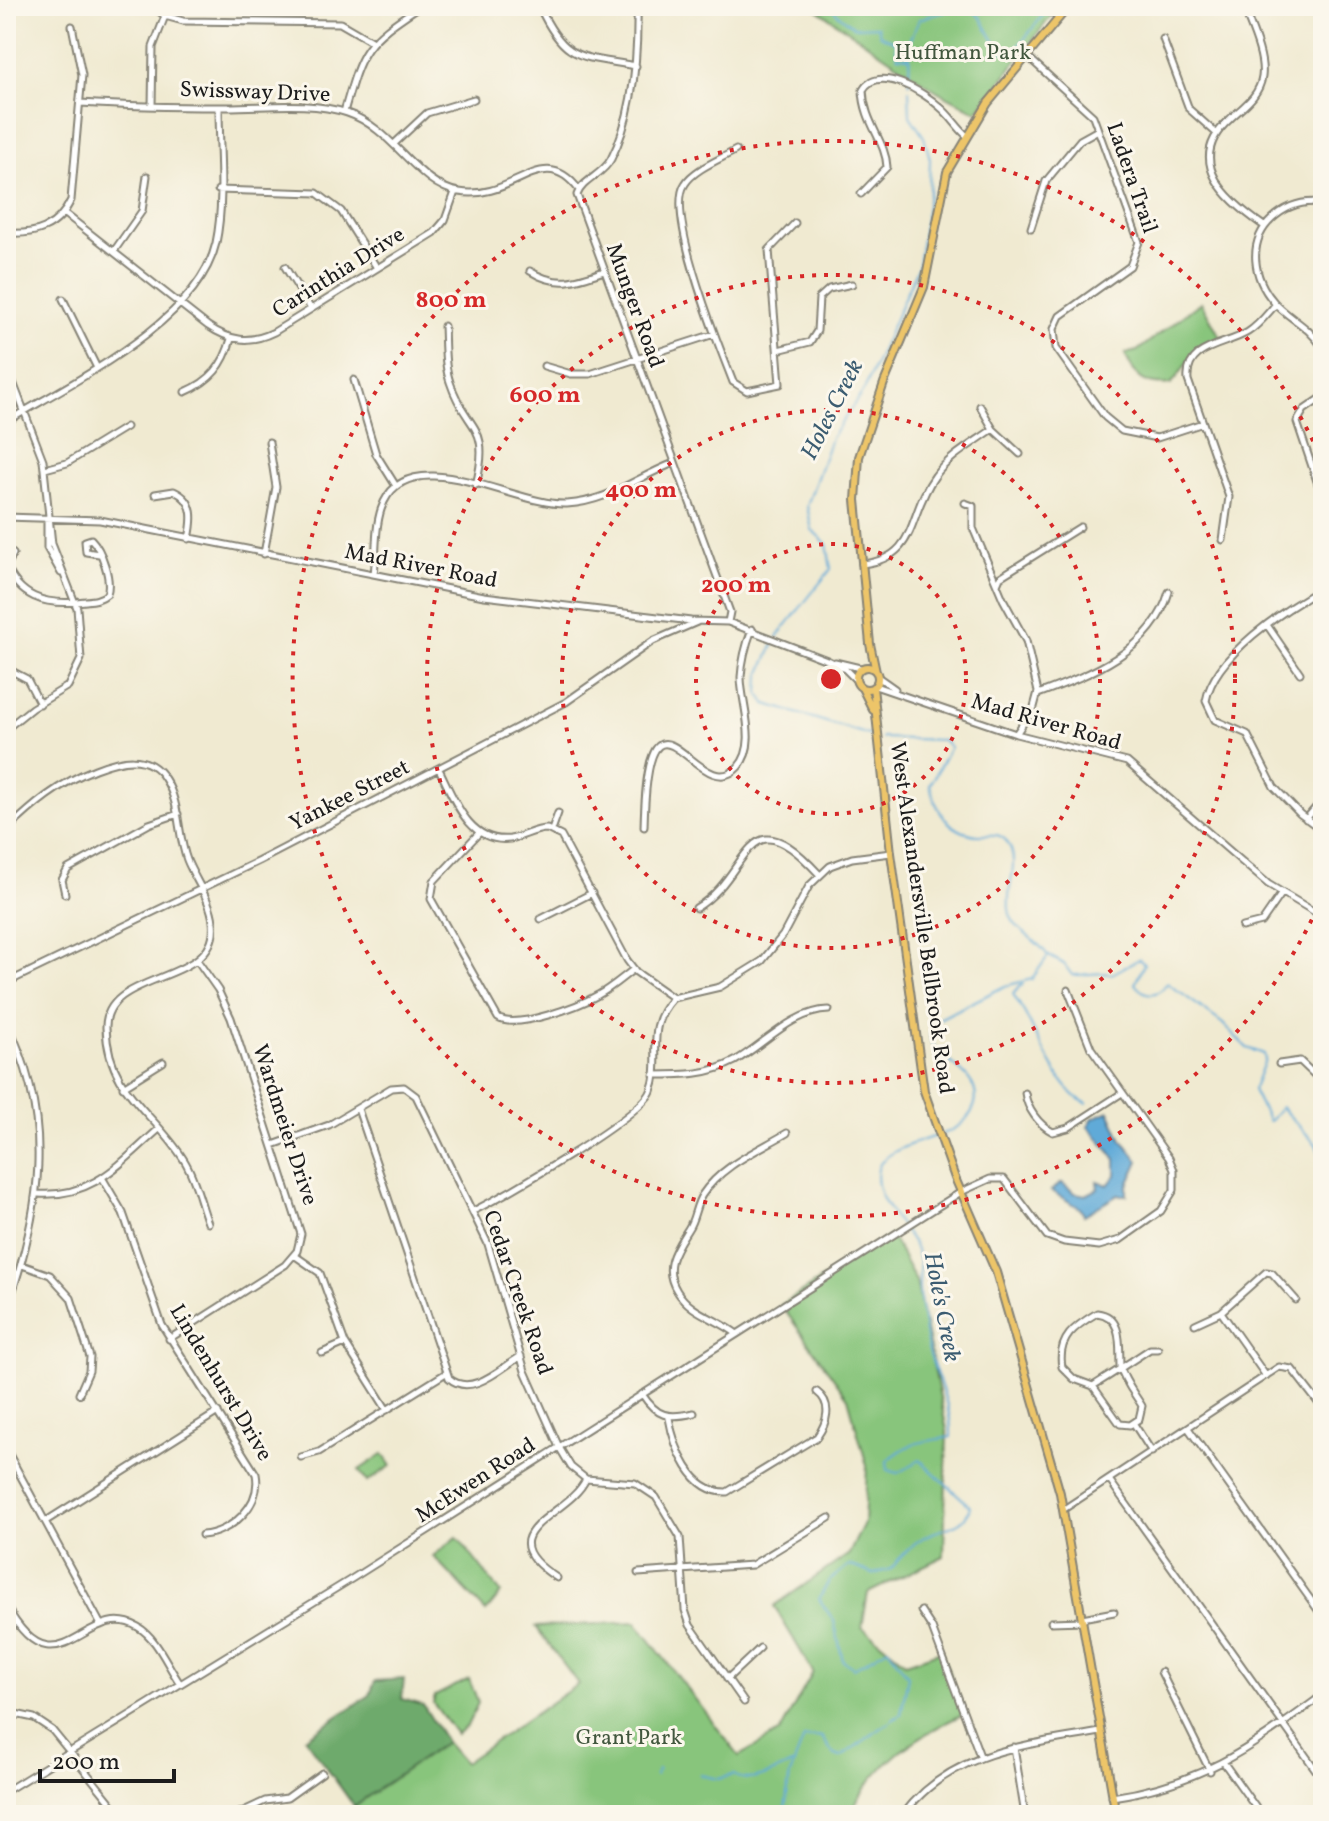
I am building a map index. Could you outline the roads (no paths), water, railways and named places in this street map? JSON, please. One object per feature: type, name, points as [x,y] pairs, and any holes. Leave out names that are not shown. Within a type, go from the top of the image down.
[{"type":"main road","points":[[877,675],[870,644],[855,484],[859,457],[892,362],[924,287],[943,181],[966,135],[1069,6]]},
{"type":"main road","points":[[856,680],[870,644]]},
{"type":"main road","points":[[862,668],[877,675]]},
{"type":"main road","name":"West Alexandersville Bellbrook Road","points":[[877,675],[874,686],[879,752],[922,1080],[934,1124],[1007,1308],[1064,1509],[1116,1815]]},
{"type":"main road","name":"West Alexandersville Bellbrook Road","points":[[856,680],[876,719]]},
{"type":"main road","points":[[862,688],[874,686]]},
{"type":"street","points":[[152,6],[165,16],[187,21],[340,23],[371,41]]},
{"type":"street","points":[[344,112],[357,65],[371,41],[420,6]]},
{"type":"street","points":[[539,6],[552,34],[567,51],[587,59],[636,66]]},
{"type":"street","points":[[455,192],[480,194],[498,191],[545,169],[564,174],[579,190],[604,169],[611,158],[636,66],[637,6]]},
{"type":"street","points":[[1042,6],[1059,18]]},
{"type":"street","points":[[1243,6],[1261,61],[1262,78],[1256,95],[1216,133],[1210,146],[1214,177],[1232,204],[1264,226]]},
{"type":"street","points":[[152,106],[153,47],[165,16]]},
{"type":"street","points":[[6,233],[38,232],[64,213],[74,187],[81,60],[72,26]]},
{"type":"street","points":[[1163,39],[1189,109],[1216,133]]},
{"type":"street","name":"Ladera Trail","points":[[1027,56],[1087,108],[1136,231],[1139,248],[1130,266],[1060,316],[1054,329],[1054,343],[1105,417],[1122,431],[1157,438],[1203,423]]},
{"type":"street","points":[[861,194],[887,167],[883,148],[868,123],[864,87],[879,78],[933,100],[966,135]]},
{"type":"street","points":[[395,143],[427,113],[474,99]]},
{"type":"street","name":"Swissway Drive","points":[[81,103],[313,107],[344,112],[372,125],[395,143],[425,175],[455,192]]},
{"type":"street","points":[[6,422],[156,329],[181,304],[212,256],[217,232],[219,107]]},
{"type":"street","points":[[1031,228],[1038,198],[1050,175],[1080,140],[1098,130]]},
{"type":"street","points":[[736,150],[690,179],[681,194],[691,264],[714,334],[733,382],[747,391],[780,384],[769,250],[795,223]]},
{"type":"street","points":[[114,251],[140,217],[147,176]]},
{"type":"street","points":[[218,190],[304,190],[324,196],[341,211],[377,268]]},
{"type":"street","name":"Munger Road","points":[[579,190],[578,197],[604,271],[730,612],[728,622]]},
{"type":"street","name":"Carinthia Drive","points":[[231,339],[267,336],[438,229],[455,192]]},
{"type":"street","points":[[1323,203],[1297,203],[1264,226],[1258,240],[1255,264],[1261,284],[1276,304],[1298,319],[1323,348]]},
{"type":"street","points":[[64,213],[231,339],[218,369],[206,381],[185,392]]},
{"type":"street","points":[[285,267],[311,309]]},
{"type":"street","points":[[530,271],[543,280],[564,283],[604,271]]},
{"type":"street","points":[[778,350],[810,342],[817,331],[819,298],[829,289],[852,284]]},
{"type":"street","points":[[63,299],[96,366]]},
{"type":"street","points":[[1223,540],[1229,497],[1188,380],[1190,362],[1201,351],[1250,331],[1276,304]]},
{"type":"street","points":[[444,326],[450,383],[483,444],[476,485]]},
{"type":"street","points":[[544,366],[578,374],[637,361],[714,334]]},
{"type":"street","points":[[6,364],[45,469],[47,519],[53,548],[75,602],[81,644],[78,671],[63,691],[6,729]]},
{"type":"street","points":[[354,380],[376,454],[396,486]]},
{"type":"street","points":[[1323,397],[1301,413],[1297,426],[1323,499]]},
{"type":"street","points":[[980,406],[993,429],[1020,454]]},
{"type":"street","points":[[45,469],[67,463],[126,427]]},
{"type":"street","points":[[862,564],[885,560],[901,549],[916,507],[935,476],[993,429]]},
{"type":"street","points":[[264,554],[276,487],[269,442]]},
{"type":"street","points":[[374,574],[381,509],[396,486],[415,476],[430,475],[565,504],[617,494],[646,474],[674,463]]},
{"type":"street","points":[[155,494],[174,491],[188,501],[193,520],[189,539]]},
{"type":"street","points":[[965,503],[975,510],[971,523],[1026,641],[1038,694],[1034,707],[1016,734]]},
{"type":"street","name":"Mad River Road","points":[[6,517],[100,520],[264,554],[527,602],[728,622],[786,641],[848,671],[856,680]]},
{"type":"street","points":[[997,584],[1000,577],[1080,527]]},
{"type":"street","points":[[6,548],[13,554],[7,566],[16,583],[34,598],[54,603],[96,601],[108,592],[109,581],[99,554]]},
{"type":"street","points":[[1323,588],[1267,625],[1239,648],[1207,696],[1209,712],[1215,720],[1247,735],[1266,777],[1306,819],[1323,831]]},
{"type":"street","points":[[1038,694],[1087,675],[1146,636],[1162,613],[1169,592]]},
{"type":"street","name":"Yankee Street","points":[[6,983],[201,890],[439,768],[576,696],[653,641],[698,621]]},
{"type":"street","points":[[1267,625],[1300,673]]},
{"type":"street","points":[[644,827],[646,771],[658,747],[665,743],[677,746],[708,773],[718,777],[731,774],[741,763],[747,737],[742,665],[752,629]]},
{"type":"street","name":"Mad River Road","points":[[827,660],[862,668]]},
{"type":"street","points":[[6,668],[27,679],[40,704]]},
{"type":"street","name":"Mad River Road","points":[[877,675],[903,693]]},
{"type":"street","name":"Mad River Road","points":[[874,686],[903,693],[1016,734],[1106,755],[1137,768],[1282,893],[1323,917]]},
{"type":"street","points":[[6,831],[41,798],[88,772],[132,759],[151,764],[163,776],[178,814],[184,852],[212,913],[214,931],[208,948],[197,960],[126,993],[111,1008],[106,1030],[113,1066],[123,1087],[188,1167],[208,1223]]},
{"type":"street","points":[[439,768],[465,817],[479,833],[509,839],[538,830],[552,830],[564,840],[634,969],[673,998]]},
{"type":"street","points":[[1306,819],[1323,799]]},
{"type":"street","points":[[552,830],[558,813]]},
{"type":"street","points":[[65,894],[62,880],[68,869],[149,824],[178,814]]},
{"type":"street","points":[[479,833],[434,881],[431,899],[498,1018],[507,1023],[522,1023],[592,999],[634,969]]},
{"type":"street","points":[[696,908],[720,892],[744,852],[758,841],[773,839],[791,845],[819,874]]},
{"type":"street","points":[[473,1211],[630,1114],[648,1097],[654,1075],[656,1022],[673,998],[720,987],[762,961],[783,935],[801,898],[819,874],[844,860],[891,853]]},
{"type":"street","points":[[541,919],[592,893]]},
{"type":"street","points":[[1242,927],[1262,922],[1282,893]]},
{"type":"street","name":"Wardmeier Drive","points":[[197,960],[218,990],[231,1018],[300,1225],[294,1255]]},
{"type":"street","points":[[1025,1093],[1028,1106],[1041,1124],[1053,1132],[1068,1128],[1122,1093],[1083,1035],[1068,990]]},
{"type":"street","points":[[654,1075],[710,1071],[743,1056],[795,1021],[829,1010]]},
{"type":"street","points":[[6,1021],[23,1062],[34,1105],[39,1149],[38,1194],[22,1265],[6,1311]]},
{"type":"street","points":[[1279,1064],[1300,1061],[1323,1083]]},
{"type":"street","points":[[123,1087],[163,1062]]},
{"type":"street","name":"Cedar Creek Road","points":[[273,1145],[329,1125],[391,1088],[412,1091],[493,1257],[521,1356],[559,1447],[571,1467],[586,1479]]},
{"type":"street","name":"McEwen Road","points":[[6,1791],[353,1578],[961,1192],[990,1179],[1004,1179],[1047,1236],[1064,1242],[1099,1246],[1120,1240],[1165,1207],[1175,1183],[1169,1158],[1122,1093]]},
{"type":"street","points":[[358,1109],[446,1373],[458,1385],[471,1386],[521,1356]]},
{"type":"street","points":[[38,1194],[72,1193],[103,1179],[159,1129]]},
{"type":"street","points":[[737,1334],[686,1303],[671,1279],[670,1260],[690,1227],[697,1204],[711,1184],[729,1167],[787,1133]]},
{"type":"street","name":"Lindenhurst Drive","points":[[103,1179],[123,1213],[169,1339],[252,1463],[258,1486],[246,1513],[217,1532],[202,1535]]},
{"type":"street","points":[[169,1339],[285,1265],[294,1255],[320,1273],[345,1343],[387,1410]]},
{"type":"street","points":[[22,1265],[50,1275],[71,1298],[90,1357],[89,1371],[79,1394]]},
{"type":"street","points":[[1195,1324],[1221,1312],[1266,1272],[1272,1273],[1296,1300]]},
{"type":"street","points":[[1221,1312],[1266,1376]]},
{"type":"street","points":[[1134,1424],[1141,1416],[1142,1406],[1121,1368],[1122,1339],[1107,1316],[1097,1313],[1070,1331],[1061,1350],[1062,1367],[1068,1376],[1087,1387],[1093,1386],[1121,1368],[1150,1349],[1158,1349]]},
{"type":"street","points":[[322,1353],[345,1343]]},
{"type":"street","points":[[1064,1509],[1279,1367],[1289,1367],[1323,1409]]},
{"type":"street","points":[[301,1457],[319,1452],[446,1373]]},
{"type":"street","points":[[1093,1386],[1117,1422],[1134,1424]]},
{"type":"street","points":[[669,1418],[673,1444],[697,1480],[710,1490],[727,1492],[817,1437],[824,1427],[827,1408],[827,1402],[817,1392]]},
{"type":"street","points":[[642,1394],[652,1410],[669,1418],[694,1413]]},
{"type":"street","points":[[46,1521],[218,1412]]},
{"type":"street","points":[[1134,1424],[1152,1452]]},
{"type":"street","points":[[1188,1428],[1323,1617]]},
{"type":"street","points":[[6,1449],[101,1625]]},
{"type":"street","points":[[557,1578],[535,1557],[528,1544],[528,1535],[534,1525],[573,1499],[586,1479],[630,1482],[653,1493],[679,1532],[690,1625],[744,1702]]},
{"type":"street","points":[[1110,1481],[1323,1780]]},
{"type":"street","points":[[638,1573],[752,1565],[829,1518]]},
{"type":"street","points":[[6,1606],[23,1633],[43,1645],[66,1643],[101,1625],[125,1622],[144,1631],[179,1682]]},
{"type":"street","points":[[921,1611],[932,1628],[980,1756]]},
{"type":"street","points":[[1051,1622],[1114,1612]]},
{"type":"street","points":[[727,1679],[760,1648]]},
{"type":"street","points":[[1161,1672],[1210,1771]]},
{"type":"street","points":[[1112,1797],[1171,1786],[1210,1771],[1323,1695]]},
{"type":"street","points":[[6,1712],[45,1724],[121,1815]]},
{"type":"street","points":[[903,1815],[943,1775],[980,1756],[1101,1732]]},
{"type":"street","points":[[1014,1747],[1025,1815]]},
{"type":"street","points":[[1224,1763],[1261,1815]]},
{"type":"street","points":[[235,1815],[265,1801],[287,1798],[322,1773]]},
{"type":"water","points":[[1109,1111],[1122,1140],[1139,1161],[1127,1187],[1127,1195],[1118,1195],[1084,1215],[1080,1208],[1051,1191],[1062,1183],[1075,1193],[1086,1195],[1098,1189],[1097,1181],[1108,1185],[1116,1175],[1116,1159],[1088,1126],[1093,1118]]},
{"type":"waterway","points":[[814,6],[833,10],[854,27],[878,26],[880,35],[896,42],[897,56],[908,57]]},
{"type":"waterway","name":"Holes Creek","points":[[909,83],[910,41],[919,19],[950,10],[971,9],[981,18],[1000,52],[1018,47],[1050,6]]},
{"type":"waterway","name":"Holes Creek","points":[[777,637],[831,569],[827,544],[812,530],[807,506],[831,438],[864,390],[918,266],[929,192],[930,159],[924,137],[910,116],[909,90]]},
{"type":"waterway","name":"Holes Creek","points":[[774,643],[760,675],[759,693],[766,704],[876,737]]},
{"type":"waterway","name":"Holes Creek","points":[[882,738],[943,740],[950,747],[930,785],[936,803],[945,818],[959,829],[978,835],[997,835],[1007,842],[1013,858],[1009,901],[1011,917],[1048,956],[1032,979],[1005,986],[937,1020],[931,1030],[933,1046],[968,1078],[976,1096],[975,1105],[966,1120],[942,1134]]},
{"type":"waterway","points":[[1049,956],[1064,964],[1072,975],[1112,974],[1139,959],[1144,964],[1135,984],[1139,988],[1151,994],[1167,983],[1222,1023],[1247,1048],[1264,1054],[1265,1060],[1253,1090],[1269,1122],[1281,1107],[1316,1144],[1323,1161]]},
{"type":"waterway","points":[[1023,984],[1013,994],[1043,1050],[1068,1089],[1087,1103]]},
{"type":"waterway","name":"Hole's Creek","points":[[784,1815],[790,1774],[804,1738],[822,1737],[834,1755],[841,1757],[901,1714],[908,1676],[888,1648],[854,1668],[843,1661],[834,1621],[819,1599],[829,1581],[849,1565],[873,1574],[891,1569],[919,1540],[958,1523],[968,1514],[970,1506],[920,1460],[898,1473],[888,1470],[887,1461],[911,1445],[951,1437],[946,1402],[927,1343],[919,1292],[918,1256],[914,1245],[883,1200],[877,1180],[878,1169],[887,1157],[936,1136]]},
{"type":"waterway","points":[[700,1775],[718,1779],[734,1775],[748,1779],[792,1764]]},
{"type":"waterway","points":[[655,1775],[658,1769]]},
{"type":"park label","name":"Huffman Park","points":[[963,53]]},
{"type":"park label","name":"Grant Park","points":[[629,1738]]}]
